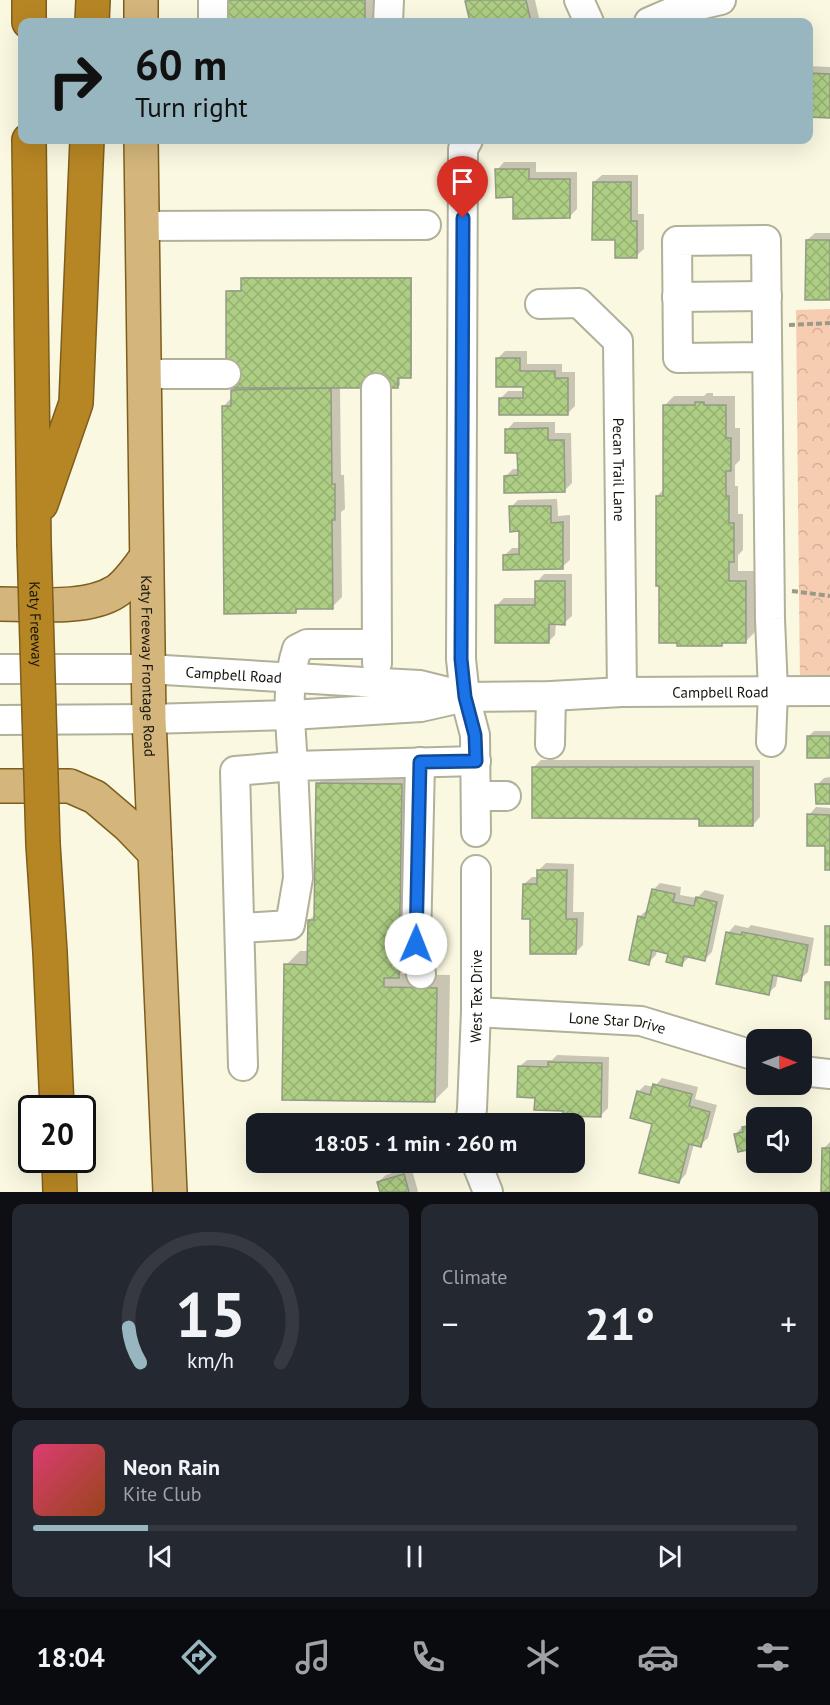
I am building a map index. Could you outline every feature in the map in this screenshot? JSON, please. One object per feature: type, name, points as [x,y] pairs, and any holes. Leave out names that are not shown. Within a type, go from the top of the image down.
[{"type":"highway","points":[[29,0],[29,18]]},
{"type":"highway","points":[[92,18],[93,0]]},
{"type":"highway","name":"Katy Freeway","points":[[29,144],[34,534],[43,844],[56,1095]]},
{"type":"highway","points":[[34,534],[75,403],[87,144]]},
{"type":"highway","points":[[59,1173],[60,1192]]},
{"type":"main road","points":[[141,0],[141,18]]},
{"type":"main road","name":"Katy Freeway Frontage Road","points":[[141,144],[149,719],[170,1192]]},
{"type":"main road","points":[[0,604],[80,604],[103,599],[117,591],[146,558]]},
{"type":"main road","points":[[0,786],[70,786],[95,797],[129,826],[155,853]]},
{"type":"street","points":[[213,0],[213,18]]},
{"type":"street","points":[[388,18],[389,0]]},
{"type":"street","points":[[579,0],[587,18]]},
{"type":"street","points":[[658,18],[677,10],[720,0]]},
{"type":"street","points":[[466,144],[463,149],[461,659],[465,697],[475,735],[476,832]]},
{"type":"street","points":[[141,226],[426,225]]},
{"type":"street","points":[[767,357],[678,358],[677,241],[766,240],[769,589],[773,691],[771,742]]},
{"type":"street","points":[[677,297],[767,296]]},
{"type":"street","name":"Pecan Trail Lane","points":[[540,304],[579,303],[618,341],[622,692]]},
{"type":"street","points":[[143,374],[226,374]]},
{"type":"street","points":[[376,388],[377,683]]},
{"type":"street","points":[[240,928],[290,925],[298,878],[291,715],[291,678],[297,649],[307,644],[377,644]]},
{"type":"street","name":"Campbell Road","points":[[0,669],[148,669],[420,685],[465,697]]},
{"type":"street","name":"Campbell Road","points":[[0,720],[291,715],[421,707],[465,697],[622,692],[830,691]]},
{"type":"street","points":[[550,744],[551,696]]},
{"type":"street","points":[[243,1065],[235,771],[293,766],[476,761]]},
{"type":"street","points":[[420,762],[416,944],[421,974]]},
{"type":"street","points":[[476,796],[506,796]]},
{"type":"street","name":"West Tex Drive","points":[[471,1113],[476,1012],[476,870]]},
{"type":"street","name":"Lone Star Drive","points":[[476,1012],[641,1022],[746,1053]]},
{"type":"street","points":[[812,1071],[830,1074]]},
{"type":"street","points":[[480,1173],[488,1192]]},
{"type":"path","points":[[767,325],[830,323]]},
{"type":"path","points":[[769,589],[830,596]]},
{"type":"green space","points":[[830,309],[830,684],[800,685],[796,310]]},
{"type":"building","points":[[227,0],[365,0],[365,18],[227,18]]},
{"type":"building","points":[[526,0],[530,18],[469,18],[465,1]]},
{"type":"building","points":[[813,73],[830,74],[830,118],[813,117]]},
{"type":"building","points":[[495,169],[529,169],[529,179],[570,179],[570,218],[513,219],[513,197],[496,198]]},
{"type":"building","points":[[593,182],[631,182],[631,221],[637,221],[637,258],[615,258],[615,240],[592,240]]},
{"type":"building","points":[[806,240],[830,240],[830,300],[805,300]]},
{"type":"building","points":[[241,278],[411,278],[411,378],[398,378],[398,388],[226,388],[226,291],[241,291]]},
{"type":"building","points":[[496,358],[520,358],[520,371],[555,371],[555,378],[568,378],[568,415],[499,415],[499,398],[523,398],[523,387],[496,387]]},
{"type":"building","points":[[331,388],[332,484],[335,484],[335,520],[332,520],[333,609],[296,609],[296,613],[224,614],[222,406],[231,406],[231,390]]},
{"type":"building","points":[[695,402],[704,402],[704,405],[726,405],[726,438],[731,438],[731,471],[726,471],[726,496],[729,496],[729,523],[734,523],[734,562],[729,562],[729,581],[746,581],[746,643],[722,643],[722,646],[677,646],[677,643],[659,643],[659,586],[656,586],[656,496],[663,496],[663,405],[695,405]]},
{"type":"building","points":[[548,428],[548,440],[564,440],[565,492],[504,493],[504,476],[518,475],[517,453],[505,453],[505,429]]},
{"type":"building","points":[[509,506],[551,506],[551,523],[563,522],[563,569],[503,570],[503,555],[519,554],[519,531],[510,532]]},
{"type":"building","points":[[535,581],[565,581],[565,625],[549,624],[549,643],[495,643],[495,605],[535,605]]},
{"type":"building","points":[[807,736],[830,736],[830,758],[807,758]]},
{"type":"building","points":[[532,767],[753,767],[753,826],[699,826],[699,819],[532,818]]},
{"type":"building","points":[[316,783],[402,784],[399,978],[384,978],[384,987],[437,988],[435,1102],[282,1100],[284,964],[307,965],[308,920],[314,920]]},
{"type":"building","points":[[815,784],[830,784],[830,804],[816,804]]},
{"type":"building","points":[[807,814],[830,815],[830,870],[825,870],[825,846],[807,846]]},
{"type":"building","points":[[537,870],[567,870],[566,919],[577,919],[576,954],[530,954],[530,919],[522,919],[523,884],[537,884]]},
{"type":"building","points":[[652,889],[675,894],[673,902],[694,906],[696,897],[717,902],[705,961],[684,956],[682,966],[666,962],[668,954],[652,950],[649,965],[629,960],[638,916],[645,918]]},
{"type":"building","points":[[825,926],[830,926],[830,965],[825,965]]},
{"type":"building","points":[[726,932],[741,935],[742,932],[808,945],[801,981],[773,975],[769,995],[716,984]]},
{"type":"building","points":[[825,982],[830,982],[830,1019],[825,1019]]},
{"type":"building","points":[[548,1062],[602,1063],[601,1117],[585,1117],[585,1113],[534,1110],[535,1098],[517,1097],[518,1066],[548,1067]]},
{"type":"building","points":[[653,1084],[692,1094],[689,1106],[710,1112],[701,1147],[689,1144],[679,1183],[639,1173],[652,1124],[630,1118],[637,1091],[650,1095]]},
{"type":"building","points":[[746,1126],[746,1150],[738,1152],[734,1134],[743,1132],[742,1127]]},
{"type":"building","points":[[822,1148],[830,1148],[830,1192],[821,1192]]},
{"type":"building","points":[[404,1174],[409,1192],[380,1192],[377,1182]]},
{"type":"route","points":[[416,944],[420,762],[476,761],[475,735],[465,697],[461,659],[463,218]]}]
